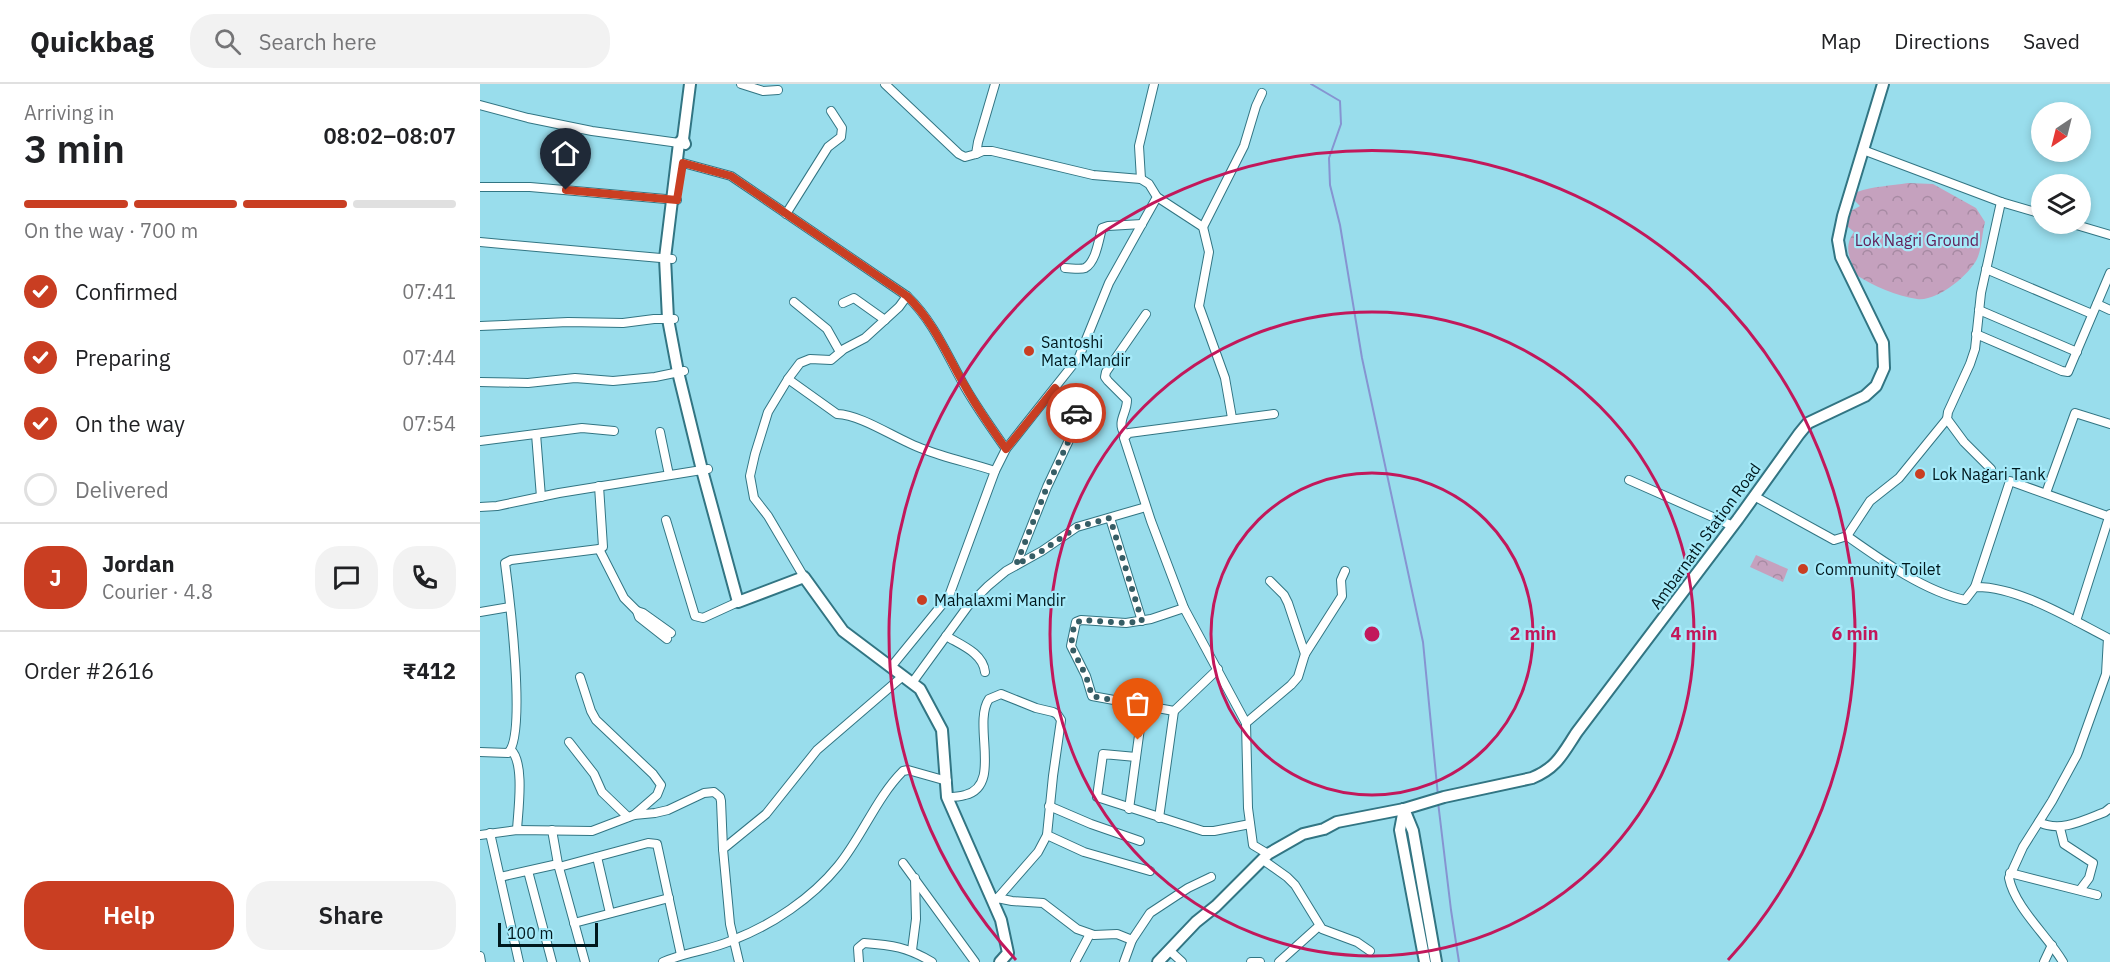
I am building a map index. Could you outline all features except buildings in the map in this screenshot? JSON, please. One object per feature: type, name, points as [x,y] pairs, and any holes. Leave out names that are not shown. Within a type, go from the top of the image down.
[{"type":"street","points":[[690,84],[668,258],[671,319],[705,469],[741,600]]},
{"type":"street","points":[[741,84],[763,91],[778,90]]},
{"type":"street","points":[[885,84],[959,154],[965,157],[983,151],[992,151],[1093,175],[1141,179],[1154,190],[1157,197],[1203,227]]},
{"type":"street","points":[[976,154],[995,84]]},
{"type":"street","points":[[1141,179],[1139,146],[1154,84]]},
{"type":"street","name":"Ambarnath Station Road","points":[[1158,962],[1265,857],[1303,834],[1323,829],[1337,822],[1532,778],[1546,772],[1556,764],[1577,732],[1733,526],[1798,434],[1808,423],[1865,396],[1876,386],[1884,368],[1883,343],[1841,257],[1838,240],[1843,216],[1883,84]]},
{"type":"street","points":[[1232,418],[1225,378],[1199,306],[1209,252],[1203,227],[1244,146],[1262,93]]},
{"type":"street","points":[[480,105],[528,118],[592,131],[681,141],[685,144],[683,163],[674,200]]},
{"type":"street","points":[[786,214],[828,147],[841,136],[842,128],[831,111]]},
{"type":"street","points":[[1863,150],[2001,202],[2031,211]]},
{"type":"street","points":[[683,163],[731,176],[907,296],[920,309],[933,328],[964,385],[1006,449]]},
{"type":"street","points":[[480,187],[530,187],[674,200]]},
{"type":"street","points":[[891,667],[949,596],[995,471],[1006,449],[1079,357],[1109,283],[1157,197]]},
{"type":"street","points":[[1754,496],[1834,540],[1847,536],[1870,501],[1899,478],[1947,418],[1971,364],[1986,269],[2001,202]]},
{"type":"street","points":[[1065,268],[1083,269],[1086,267],[1094,254],[1102,228],[1142,224]]},
{"type":"street","points":[[2091,229],[2110,235]]},
{"type":"street","points":[[480,242],[668,258]]},
{"type":"street","points":[[1986,269],[2092,314]]},
{"type":"street","points":[[1976,334],[2068,372],[2110,273]]},
{"type":"street","points":[[907,296],[899,308],[865,338],[840,352],[831,360],[810,359],[800,363],[768,412],[750,476],[754,498],[768,516],[804,577],[843,631],[920,689],[942,730],[947,781],[946,797],[995,900],[1008,953],[1000,962]]},
{"type":"street","points":[[843,303],[854,298],[885,320]]},
{"type":"street","points":[[794,302],[827,330],[840,352]]},
{"type":"street","points":[[2097,304],[2110,310]]},
{"type":"street","points":[[1979,310],[2077,352]]},
{"type":"street","points":[[1146,314],[1106,372],[1105,377],[1127,400],[1120,420],[1121,429],[1125,435],[1124,441],[1184,608],[1246,723],[1250,824],[1253,844],[1295,885],[1319,926],[1326,931],[1357,942],[1370,951]]},
{"type":"street","points":[[480,326],[568,322],[623,323],[671,319]]},
{"type":"street","points":[[480,382],[528,383],[574,378],[613,381],[655,377],[681,371]]},
{"type":"street","points":[[788,379],[837,414],[845,414],[866,422],[925,450],[995,471]]},
{"type":"street","points":[[1016,565],[1047,487],[1078,421],[1078,415],[1055,388]]},
{"type":"street","points":[[2046,494],[2075,413],[2110,424]]},
{"type":"street","points":[[1125,435],[1232,418],[1274,414]]},
{"type":"street","points":[[1947,418],[1964,442],[1991,469]]},
{"type":"street","points":[[480,441],[582,428],[614,431]]},
{"type":"street","points":[[660,432],[669,475]]},
{"type":"street","points":[[536,434],[541,497]]},
{"type":"street","points":[[480,507],[497,506],[599,486],[705,469]]},
{"type":"street","points":[[1629,480],[1733,526]]},
{"type":"street","points":[[1847,536],[1907,574],[1949,597],[1965,600],[1975,587],[2010,482],[2110,516],[2076,621]]},
{"type":"street","points":[[480,752],[505,754],[511,750],[515,735],[516,696],[505,563],[507,560],[603,547],[599,486]]},
{"type":"street","points":[[912,683],[968,606],[988,585],[1077,527],[1146,507]]},
{"type":"street","points":[[1110,518],[1142,621]]},
{"type":"street","points":[[666,520],[695,616],[703,618],[741,600],[804,577]]},
{"type":"street","points":[[599,549],[624,598],[669,636]]},
{"type":"street","points":[[1246,723],[1291,685],[1302,669],[1305,654],[1342,596],[1341,580],[1345,571]]},
{"type":"street","points":[[1270,581],[1284,595],[1288,603],[1305,654]]},
{"type":"street","points":[[1975,587],[2002,590],[2076,621],[2108,638],[2106,674],[2077,755],[2010,873],[2010,882],[2030,918],[2063,962]]},
{"type":"street","points":[[480,612],[510,607]]},
{"type":"street","points":[[1174,711],[1092,696],[1086,676],[1071,646],[1074,625],[1081,620],[1126,623],[1142,621],[1184,608]]},
{"type":"street","points":[[946,636],[979,656],[984,664],[985,672]]},
{"type":"street","points":[[1159,818],[1174,711],[1218,669]]},
{"type":"street","points":[[723,849],[766,814],[817,750],[903,675]]},
{"type":"street","points":[[580,677],[591,711],[597,720],[653,774],[661,785],[657,795],[631,816]]},
{"type":"street","points":[[946,797],[970,794],[980,784],[986,762],[982,714],[989,699],[1001,694],[1053,712],[1060,717],[1047,836],[1038,852],[995,900]]},
{"type":"street","points":[[1129,809],[1143,706]]},
{"type":"street","points":[[569,742],[594,774],[602,792],[631,816]]},
{"type":"street","points":[[511,750],[515,754],[519,768],[517,830]]},
{"type":"street","points":[[1136,758],[1103,754],[1096,795],[1098,798],[1203,831],[1250,824]]},
{"type":"street","points":[[663,962],[733,941],[758,929],[820,887],[839,866],[903,771],[908,770],[947,781]]},
{"type":"street","points":[[480,835],[517,830],[592,831],[631,816],[655,813],[678,806],[704,793],[714,792],[721,801],[723,849],[733,941],[739,962]]},
{"type":"street","points":[[1049,806],[1140,841]]},
{"type":"street","points":[[1404,808],[1400,830],[1425,962]]},
{"type":"street","points":[[1404,808],[1413,831],[1436,962]]},
{"type":"street","points":[[2038,822],[2060,828],[2105,812],[2110,808]]},
{"type":"street","points":[[2060,828],[2064,844],[2093,863],[2089,878],[2080,890]]},
{"type":"street","points":[[552,830],[585,962]]},
{"type":"street","points":[[489,833],[519,962]]},
{"type":"street","points":[[1047,836],[1084,852],[1150,871]]},
{"type":"street","points":[[500,877],[655,843],[659,847],[681,956]]},
{"type":"street","points":[[597,857],[610,913]]},
{"type":"street","points":[[903,863],[975,962]]},
{"type":"street","points":[[528,871],[552,962]]},
{"type":"street","points":[[2010,873],[2097,895]]},
{"type":"street","points":[[1124,962],[1132,940],[1150,913],[1188,888],[1211,877]]},
{"type":"street","points":[[912,950],[916,919],[915,878]]},
{"type":"street","points":[[574,923],[669,898]]},
{"type":"street","points":[[995,900],[1043,903],[1077,929],[1090,934],[1117,934],[1132,940]]},
{"type":"street","points":[[1279,962],[1319,926]]},
{"type":"street","points":[[1075,962],[1090,934]]},
{"type":"street","points":[[859,962],[858,948],[864,943],[895,945],[912,950],[932,962]]},
{"type":"street","points":[[2044,962],[2052,945]]},
{"type":"street","points":[[1168,950],[1182,962]]},
{"type":"street","points":[[480,956],[482,962]]},
{"type":"street","points":[[1251,962],[1260,962]]},
{"type":"green space","name":"Lok Nagri Ground","points":[[1908,183],[1933,184],[1976,208],[1985,222],[1980,250],[1973,265],[1952,286],[1925,299],[1909,298],[1893,293],[1856,275],[1848,248],[1854,232],[1847,226],[1851,211],[1860,206],[1854,200],[1857,192]]},
{"type":"green space","points":[[1756,555],[1788,569],[1783,582],[1750,567]]},
{"type":"waterway","points":[[1311,84],[1340,101],[1341,124],[1329,158],[1330,185],[1340,225],[1362,358],[1423,642],[1438,796]]},
{"type":"waterway","points":[[1438,802],[1459,962]]},
{"type":"way so far","points":[[1076,413],[1078,421],[1032,521],[1016,565],[1042,551],[1077,527],[1110,518],[1142,621],[1126,623],[1081,620],[1074,625],[1071,646],[1086,676],[1092,696],[1143,706],[1138,740]]},
{"type":"place","name":"Santoshi Mata Mandir","points":[[1029,351]]},
{"type":"place","name":"Lok Nagari Tank","points":[[1920,474]]},
{"type":"place","name":"Community Toilet","points":[[1803,569]]},
{"type":"place","name":"Mahalaxmi Mandir","points":[[922,600]]},
{"type":"route","points":[[566,190],[677,200],[683,163],[731,176],[907,296],[920,309],[933,328],[964,385],[1006,449],[1055,388],[1076,413]]}]
